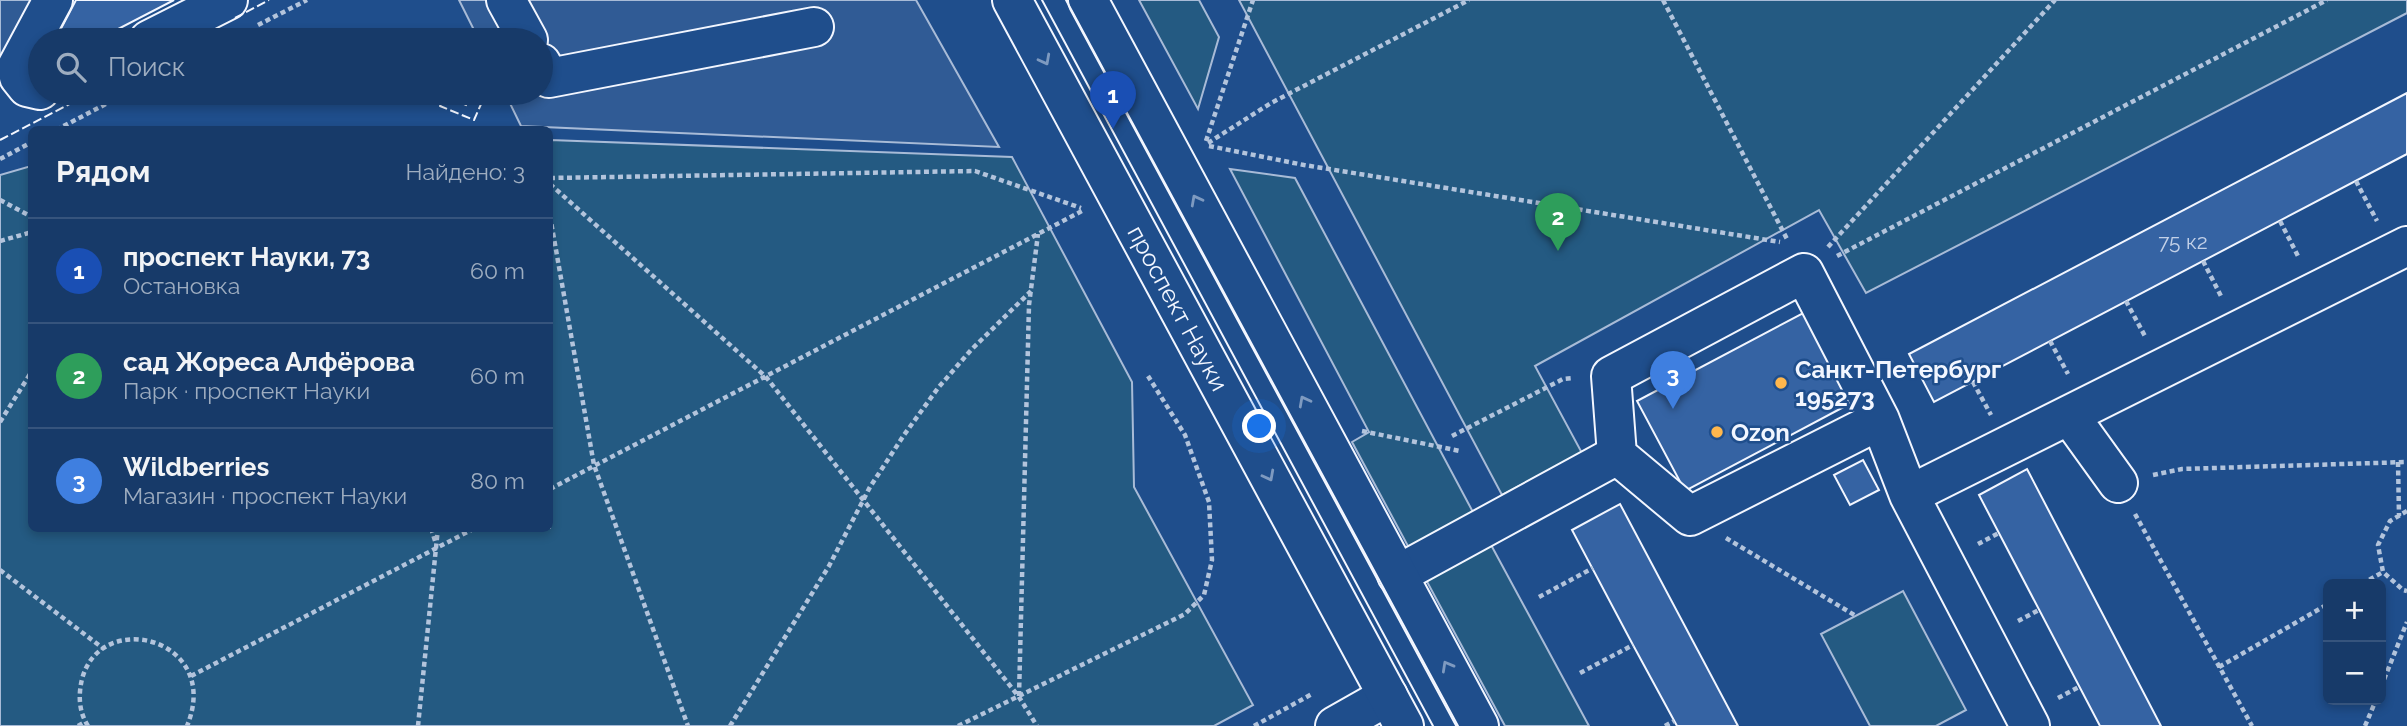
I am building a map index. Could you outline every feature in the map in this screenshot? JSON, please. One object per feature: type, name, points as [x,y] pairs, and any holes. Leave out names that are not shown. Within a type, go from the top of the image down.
[{"type":"main road","points":[[37,28],[52,0]]},
{"type":"main road","points":[[506,0],[521,28]]},
{"type":"main road","name":"проспект Науки","points":[[1012,0],[1396,711]]},
{"type":"main road","points":[[1088,0],[1479,726]]},
{"type":"main road","points":[[191,28],[239,14]]},
{"type":"main road","points":[[553,77],[814,27]]},
{"type":"main road","points":[[28,46],[17,67],[19,77],[28,88]]},
{"type":"main road","points":[[1909,495],[2407,246]]},
{"type":"main road","points":[[1880,420],[1689,516],[1617,455],[1611,376],[1804,273],[1880,420],[1909,495],[2030,726]]},
{"type":"main road","points":[[2069,415],[2118,483]]},
{"type":"main road","points":[[1397,575],[1617,455]]},
{"type":"main road","points":[[1335,726],[1396,711]]},
{"type":"path","points":[[239,14],[307,0]]},
{"type":"path","points":[[1204,145],[1253,0]]},
{"type":"path","points":[[1204,145],[1271,103],[1469,0]]},
{"type":"path","points":[[1204,145],[1318,167],[1789,244],[1663,0]]},
{"type":"path","points":[[1804,273],[2055,0]]},
{"type":"path","points":[[1804,273],[2326,0]]},
{"type":"path","points":[[64,126],[104,105]]},
{"type":"path","points":[[0,159],[28,144]]},
{"type":"path","points":[[553,178],[975,171],[1085,209],[553,487]]},
{"type":"path","points":[[553,187],[766,377],[1019,696],[1037,726]]},
{"type":"path","points":[[0,200],[28,215]]},
{"type":"path","points":[[0,241],[28,233]]},
{"type":"path","points":[[553,233],[594,466],[688,726]]},
{"type":"path","points":[[1019,696],[1031,291],[1038,234]]},
{"type":"path","points":[[730,726],[829,566],[863,500],[904,435],[971,349],[1031,291]]},
{"type":"path","points":[[958,726],[1185,614],[1203,596],[1212,560],[1209,502],[1185,435],[1148,376]]},
{"type":"path","points":[[1452,436],[1563,379],[1611,376]]},
{"type":"path","points":[[0,422],[28,377]]},
{"type":"path","points":[[1359,430],[1460,451]]},
{"type":"path","points":[[2398,461],[2399,516]]},
{"type":"path","points":[[2252,726],[2118,483],[2182,469],[2407,462]]},
{"type":"path","points":[[2407,512],[2390,521],[2378,545],[2383,572],[2407,591]]},
{"type":"path","points":[[1689,516],[1856,616]]},
{"type":"path","points":[[432,532],[437,549]]},
{"type":"path","points":[[418,726],[438,532]]},
{"type":"path","points":[[191,676],[468,532]]},
{"type":"path","points":[[1539,597],[1592,568]]},
{"type":"path","points":[[0,570],[104,649]]},
{"type":"path","points":[[2371,579],[2383,572]]},
{"type":"path","points":[[2219,667],[2323,607]]},
{"type":"path","points":[[2386,674],[2407,622]]},
{"type":"path","points":[[78,726],[87,724],[80,707],[79,690],[92,660],[119,641],[141,639],[162,644],[180,657],[191,676],[195,692],[194,710],[187,726]]},
{"type":"path","points":[[1580,673],[1633,645]]},
{"type":"path","points":[[1254,726],[1314,693]]},
{"type":"path","points":[[2365,726],[2374,705]]},
{"type":"path","points":[[1665,726],[1674,721]]},
{"type":"shaded area","points":[[0,0],[31,0],[0,60]]},
{"type":"shaded area","points":[[459,0],[916,0],[999,147],[521,126],[511,105],[553,105],[553,28],[473,28]]},
{"type":"shaded area","points":[[1139,0],[1199,0],[1219,37],[1198,109]]},
{"type":"shaded area","points":[[1239,0],[2407,0],[2407,13],[1866,293],[1819,210],[1535,366],[1582,453],[1502,495]]},
{"type":"shaded area","points":[[553,140],[1012,157],[1132,382],[1134,487],[1253,705],[1214,726],[0,726],[0,175],[28,167],[28,532],[553,532]]},
{"type":"shaded area","points":[[1230,169],[1295,178],[1474,514],[1409,548],[1352,442],[1369,432]]},
{"type":"shaded area","points":[[1490,543],[1589,726],[1505,726],[1425,578]]},
{"type":"shaded area","points":[[1903,591],[1966,710],[1936,726],[1870,726],[1821,634]]},
{"type":"building","points":[[76,0],[174,0],[120,28],[61,28]]},
{"type":"building","points":[[2407,93],[2407,154],[1934,402],[1909,354]]},
{"type":"building","points":[[1807,311],[1855,401],[1685,491],[1637,401]]},
{"type":"building","points":[[1863,460],[1879,490],[1850,505],[1834,475]]},
{"type":"building","points":[[2027,469],[2161,726],[2100,726],[1979,495]]},
{"type":"building","points":[[1620,504],[1738,726],[1677,726],[1633,645],[1572,530]]},
{"type":"tram line","points":[[1042,0],[1433,726]]},
{"type":"tram line","points":[[1066,0],[1458,726]]},
{"type":"fence","points":[[235,18],[269,0]]},
{"type":"fence","points":[[0,140],[68,105]]},
{"type":"fence","points":[[440,105],[474,120],[481,105]]},
{"type":"place","name":"проспект Науки, 73","points":[[1113,129]]},
{"type":"place","name":"сад Жореса Алфёрова","points":[[1558,251]]},
{"type":"place","name":"Санкт-Петербург 195273","points":[[1781,383]]},
{"type":"place","name":"Wildberries","points":[[1673,409]]},
{"type":"place","name":"Ozon","points":[[1717,432]]}]
